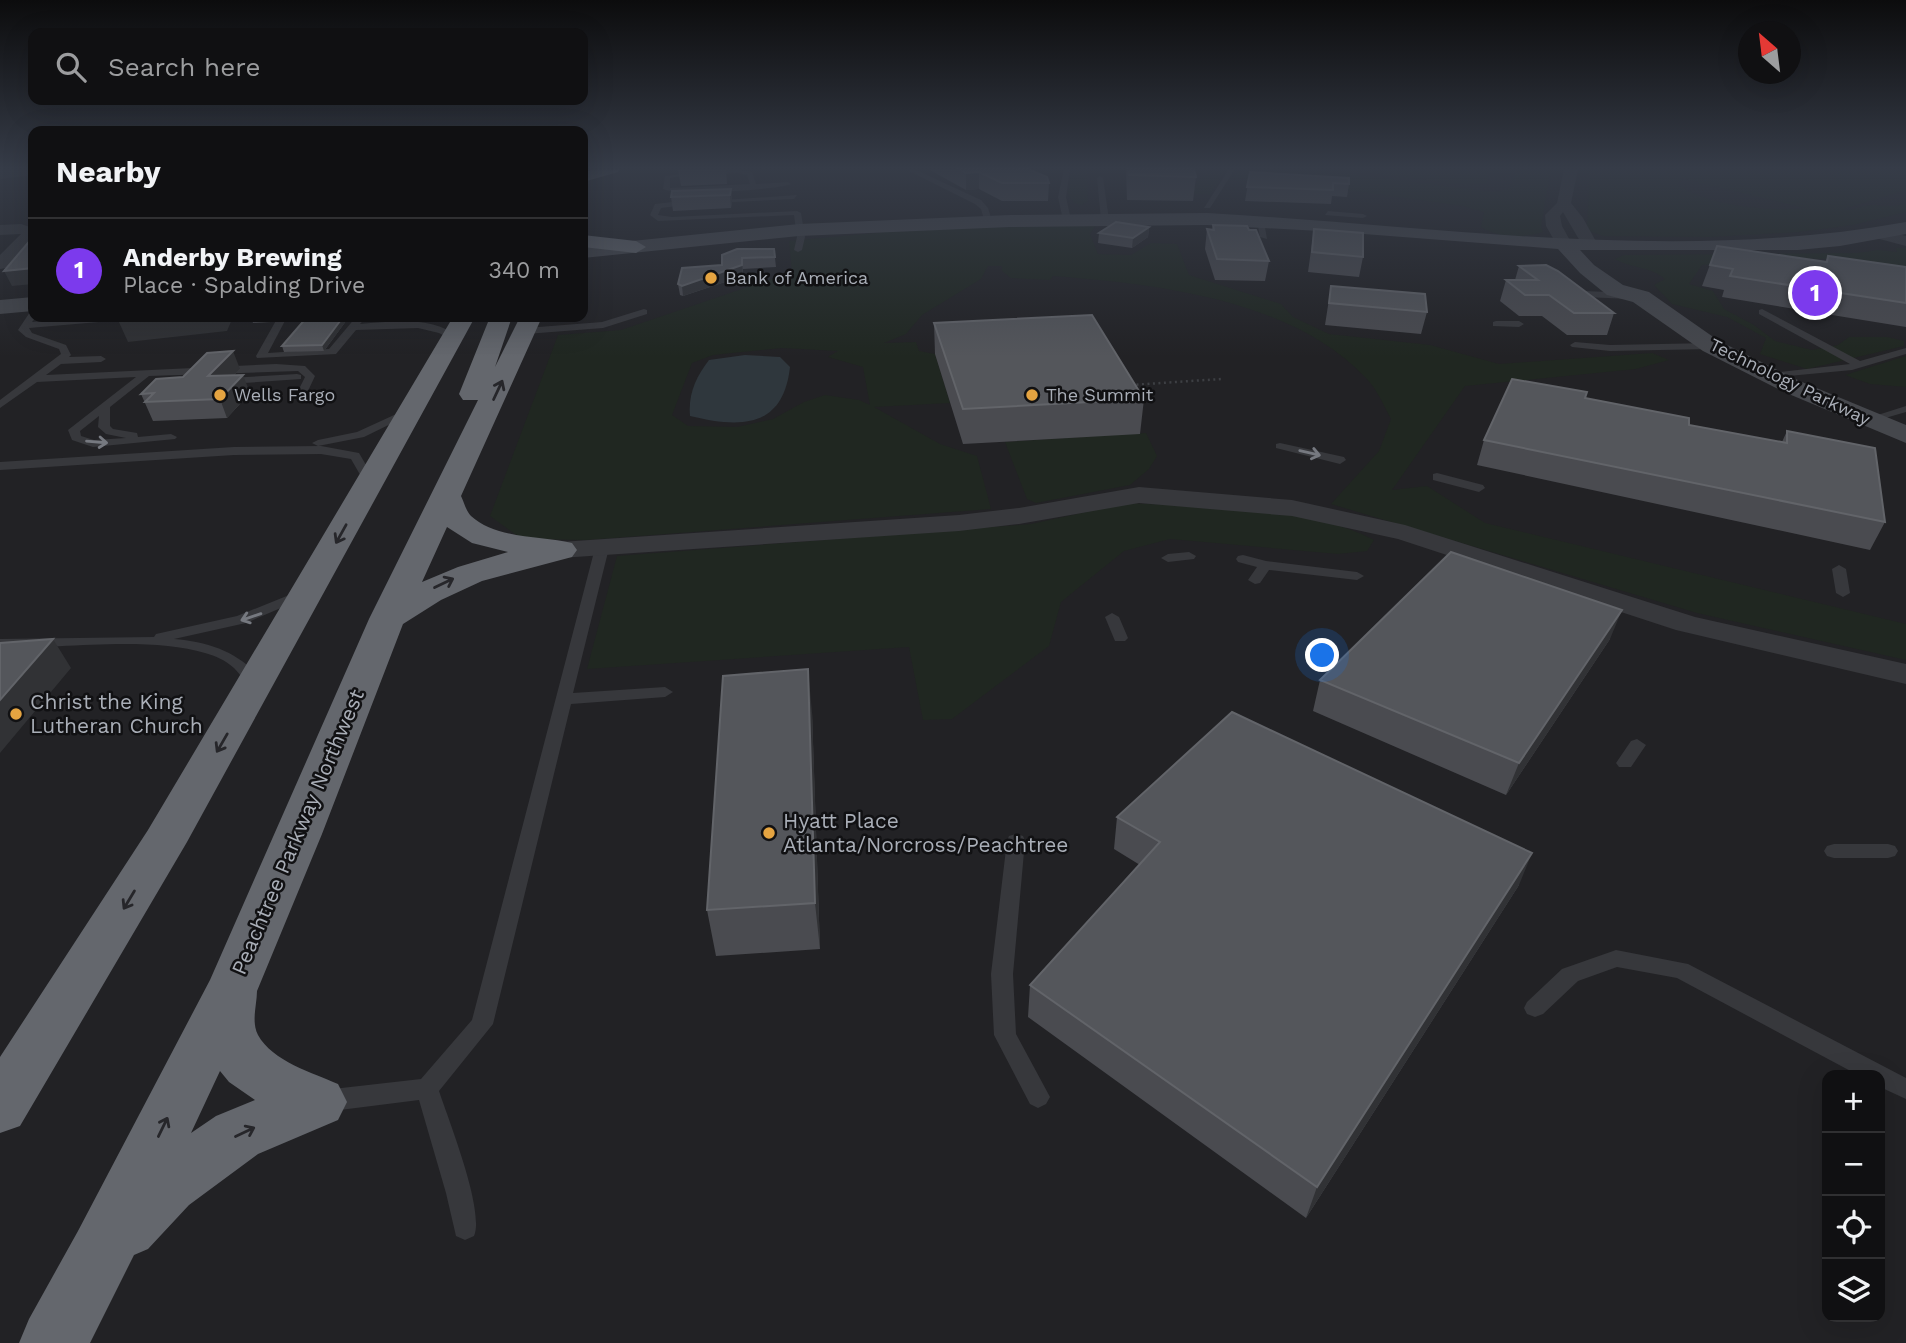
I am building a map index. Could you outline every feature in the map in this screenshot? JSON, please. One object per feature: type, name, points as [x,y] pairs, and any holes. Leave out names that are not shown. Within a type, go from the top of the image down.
[{"type":"highway","points":[[588,242],[636,247]]},
{"type":"highway","points":[[469,452],[469,408],[474,385],[499,322]]},
{"type":"highway","name":"Peachtree Parkway Northwest","points":[[53,1343],[234,984],[387,619],[469,452],[528,323]]},
{"type":"highway","points":[[0,1107],[18,1060],[257,684],[411,411],[453,324]]},
{"type":"highway","points":[[447,498],[449,511],[467,529],[490,538],[560,550]]},
{"type":"highway","points":[[387,619],[427,592],[470,572],[516,558],[560,550]]},
{"type":"highway","points":[[234,984],[226,1013],[231,1038],[247,1065],[282,1087],[318,1102]]},
{"type":"highway","points":[[100,1254],[167,1184],[204,1156],[237,1135],[318,1102]]},
{"type":"main road","points":[[588,252],[731,232]]},
{"type":"main road","points":[[1387,232],[1563,244],[1745,246],[1840,240],[1889,232]]},
{"type":"main road","name":"Technology Parkway","points":[[1563,244],[1587,269],[1615,289],[1642,297],[1711,346],[1771,376],[1906,435]]},
{"type":"main road","name":"Technology Parkway","points":[[1590,245],[1647,290],[1642,297]]},
{"type":"main road","points":[[0,307],[28,304]]},
{"type":"main road","points":[[1678,323],[1717,325],[1735,332],[1745,339],[1743,345],[1736,349],[1771,376]]},
{"type":"street","points":[[1558,232],[1563,244]]},
{"type":"street","points":[[1583,232],[1590,245]]},
{"type":"street","points":[[1878,234],[1906,241]]},
{"type":"street","points":[[0,264],[28,236]]},
{"type":"street","points":[[560,550],[959,523],[1019,516],[1139,495],[1292,508],[1405,533],[1687,624],[1906,674]]},
{"type":"lane","points":[[798,250],[800,232]]},
{"type":"lane","points":[[1561,288],[1584,294],[1642,297]]},
{"type":"lane","points":[[528,323],[611,323],[644,312]]},
{"type":"lane","points":[[1762,312],[1859,365]]},
{"type":"lane","points":[[0,405],[66,355],[63,347],[29,335],[23,330],[28,322]]},
{"type":"lane","points":[[25,326],[67,322]]},
{"type":"lane","points":[[279,322],[261,356],[332,352],[356,322]]},
{"type":"lane","points":[[352,327],[453,324]]},
{"type":"lane","points":[[404,325],[435,328],[453,324]]},
{"type":"lane","points":[[1496,324],[1519,324]]},
{"type":"lane","points":[[1575,345],[1610,348],[1711,346]]},
{"type":"lane","points":[[1771,376],[1859,365],[1906,351]]},
{"type":"lane","points":[[57,361],[101,359]]},
{"type":"lane","points":[[33,379],[276,367],[301,368],[310,376]]},
{"type":"lane","points":[[105,408],[104,427],[110,432],[171,436],[93,444],[76,438],[74,430],[145,375]]},
{"type":"lane","points":[[229,381],[310,376]]},
{"type":"lane","points":[[303,391],[310,376]]},
{"type":"lane","points":[[133,385],[203,382]]},
{"type":"lane","points":[[1868,420],[1906,409]]},
{"type":"lane","points":[[251,451],[360,435],[411,411]]},
{"type":"lane","points":[[234,451],[239,434]]},
{"type":"lane","points":[[1280,446],[1340,460]]},
{"type":"lane","points":[[0,466],[234,451],[342,452],[355,456],[370,482]]},
{"type":"lane","points":[[1437,477],[1479,488]]},
{"type":"lane","points":[[318,1102],[427,1090],[482,1024],[602,548]]},
{"type":"lane","points":[[1168,558],[1189,556]]},
{"type":"lane","points":[[1243,559],[1265,565],[1357,576]]},
{"type":"lane","points":[[1255,580],[1265,565]]},
{"type":"lane","points":[[1839,569],[1843,593]]},
{"type":"lane","points":[[131,642],[241,620],[267,611],[312,587]]},
{"type":"lane","points":[[1112,617],[1120,638]]},
{"type":"lane","points":[[0,644],[131,642],[214,650],[237,663],[257,684]]},
{"type":"lane","points":[[564,699],[665,692]]},
{"type":"lane","points":[[1625,763],[1637,745]]},
{"type":"lane","points":[[1016,841],[1002,974],[1005,1035],[1038,1097]]},
{"type":"lane","points":[[1833,851],[1888,851]]},
{"type":"lane","points":[[1535,1008],[1570,975],[1616,958],[1681,970],[1870,1070]]},
{"type":"lane","points":[[1885,1078],[1906,1089]]},
{"type":"lane","points":[[427,1090],[458,1193],[465,1227]]},
{"type":"path","points":[[1128,386],[1221,379]]},
{"type":"shaded area","points":[[0,232],[28,232],[28,322],[588,322],[588,232],[1906,232],[1906,1343],[0,1343]]},
{"type":"shaded area","points":[[890,232],[1092,232],[1090,234],[1098,254],[1131,255],[1151,243],[1177,244],[1189,275],[1281,304],[1293,317],[1329,334],[1430,345],[1499,364],[1652,353],[1669,360],[1636,369],[1465,386],[1392,490],[1427,486],[1485,523],[1906,624],[1906,660],[1697,613],[1331,504],[1379,451],[1391,419],[1370,382],[1335,351],[1300,330],[1261,313],[1220,300],[1093,279],[1053,276],[1050,280],[1011,278],[1002,271],[1002,266],[988,266],[981,279],[922,315],[906,334],[884,343],[916,342],[919,351],[935,354],[950,403],[874,407],[940,444],[977,456],[991,509],[587,540],[522,539],[490,516],[558,335],[621,330],[792,272],[789,241]],"holes":[[[782,348],[838,351],[828,357],[863,367],[870,405],[859,400],[825,395],[804,402],[773,419],[737,427],[688,426],[672,415],[692,363],[713,355]]]},
{"type":"shaded area","points":[[1492,232],[1543,232],[1519,236]]},
{"type":"shaded area","points":[[1591,232],[1802,232],[1710,237],[1603,236]]},
{"type":"shaded area","points":[[1896,248],[1906,248],[1906,269],[1861,261],[1803,258],[1702,265],[1689,284],[1713,291],[1724,309],[1754,325],[1775,341],[1812,350],[1838,345],[1849,337],[1887,337],[1904,341],[1904,346],[1807,369],[1760,354],[1766,338],[1727,317],[1672,304],[1654,285],[1665,279],[1660,275],[1615,259],[1624,255],[1858,253],[1878,250],[1897,252]]},
{"type":"shaded area","points":[[745,355],[780,357],[790,367],[786,387],[778,403],[768,413],[742,422],[690,416],[690,400],[694,386],[709,360]]},
{"type":"shaded area","points":[[1906,356],[1906,387],[1870,384],[1845,375]]},
{"type":"shaded area","points":[[1146,433],[1157,456],[1149,469],[1130,485],[1036,503],[1027,499],[1005,442]]},
{"type":"shaded area","points":[[1128,503],[1222,507],[1286,514],[1347,528],[1374,540],[1367,551],[1338,554],[1170,539],[1124,551],[1061,602],[1049,646],[952,719],[923,720],[909,647],[587,669],[617,556],[1031,524]]},
{"type":"building","points":[[1101,232],[1142,232],[1133,238],[1099,233]]},
{"type":"building","points":[[1208,232],[1257,232],[1269,261],[1217,259]]},
{"type":"building","points":[[1314,232],[1363,233],[1363,257],[1312,252]]},
{"type":"building","points":[[28,243],[28,269],[4,271]]},
{"type":"building","points":[[1717,246],[1827,262],[1828,256],[1906,267],[1906,303],[1730,276],[1733,269],[1710,265]]},
{"type":"building","points":[[737,249],[774,249],[775,257],[742,258],[742,265],[682,286],[678,284],[682,268],[722,265],[722,255]]},
{"type":"building","points":[[1546,265],[1614,313],[1574,313],[1549,295],[1525,295],[1506,280],[1538,280],[1519,266]]},
{"type":"building","points":[[1331,286],[1425,294],[1427,312],[1329,303]]},
{"type":"building","points":[[1092,315],[1144,399],[963,409],[934,323]]},
{"type":"building","points":[[303,322],[339,322],[322,345],[282,346]]},
{"type":"building","points":[[233,351],[208,376],[243,375],[220,399],[145,402],[154,393],[141,394],[156,379],[183,377],[207,353]]},
{"type":"building","points":[[1512,379],[1587,392],[1585,398],[1689,418],[1689,425],[1787,443],[1787,431],[1875,448],[1885,522],[1484,440]]},
{"type":"building","points":[[1451,552],[1622,610],[1519,763],[1320,680]]},
{"type":"building","points":[[53,639],[0,700],[0,643]]},
{"type":"building","name":"Hyatt Place Atlanta/Norcross/Peachtree","points":[[808,669],[815,903],[707,910],[723,676]]},
{"type":"building","points":[[1232,712],[1532,853],[1317,1187],[1030,985],[1160,842],[1117,817]]},
{"type":"place","name":"Bank of America","points":[[711,278]]},
{"type":"place","name":"Anderby Brewing","points":[[1815,293]]},
{"type":"place","name":"Wells Fargo","points":[[220,395]]},
{"type":"place","name":"The Summit","points":[[1032,395]]},
{"type":"place","name":"Christ the King Lutheran Church","points":[[16,714]]},
{"type":"place","name":"Hyatt Place Atlanta/Norcross/Peachtree","points":[[769,833]]}]
